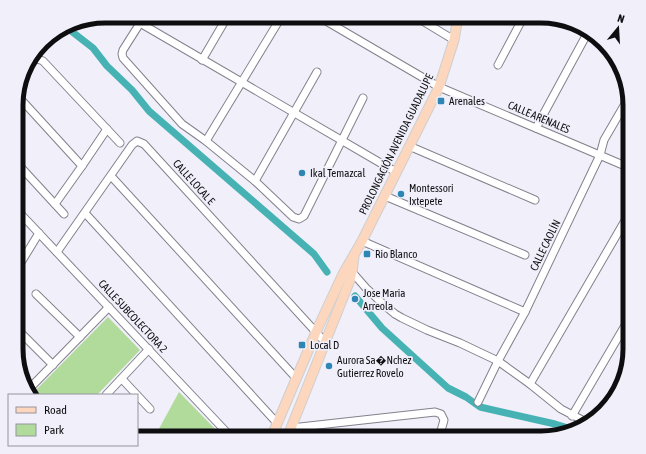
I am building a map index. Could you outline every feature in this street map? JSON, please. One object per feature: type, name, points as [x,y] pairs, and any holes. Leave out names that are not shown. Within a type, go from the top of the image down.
[{"type":"main road","name":"PROLONGACIÓN AVENIDA GUADALUPE","points":[[290,431],[325,342],[354,254],[385,196],[439,87],[454,40],[457,23]]},
{"type":"main road","name":"PROLONGACIÓN AVENIDA GUADALUPE","points":[[274,431],[316,332],[349,270]]},
{"type":"street","points":[[140,23],[122,54],[123,58],[182,124],[206,141],[255,181],[293,217],[299,219],[304,216],[363,98]]},
{"type":"street","points":[[143,23],[202,60],[396,172]]},
{"type":"street","points":[[202,60],[224,23]]},
{"type":"street","points":[[206,141],[278,23]]},
{"type":"street","name":"CALLE ARENALES","points":[[330,23],[439,87],[623,165]]},
{"type":"street","points":[[425,23],[454,40]]},
{"type":"street","points":[[498,65],[520,23]]},
{"type":"street","points":[[536,128],[586,36]]},
{"type":"street","points":[[37,59],[44,62],[120,143]]},
{"type":"street","points":[[255,181],[317,72]]},
{"type":"street","points":[[23,102],[82,166]]},
{"type":"street","name":"CALLE CAOLÍN","points":[[478,402],[498,361],[525,312],[600,155],[604,140],[623,107]]},
{"type":"street","points":[[55,204],[107,129]]},
{"type":"street","name":"CALLE LOCAL E","points":[[57,252],[132,145],[137,141],[144,144],[325,342]]},
{"type":"street","points":[[409,146],[535,200]]},
{"type":"street","points":[[23,169],[64,214]]},
{"type":"street","points":[[111,176],[296,378]]},
{"type":"street","points":[[385,196],[526,255]]},
{"type":"street","points":[[85,213],[277,423]]},
{"type":"street","name":"CALLE SUBCOLECTORA 2","points":[[23,216],[225,431]]},
{"type":"street","points":[[530,384],[623,224]]},
{"type":"street","points":[[23,260],[40,234]]},
{"type":"street","points":[[362,241],[525,312]]},
{"type":"street","points":[[349,270],[366,288],[395,314],[427,330],[460,343],[498,361],[556,405],[572,416],[582,420]]},
{"type":"street","points":[[36,294],[80,337]]},
{"type":"street","points":[[32,386],[110,307]]},
{"type":"street","points":[[572,416],[623,329]]},
{"type":"street","points":[[23,335],[53,365]]},
{"type":"street","points":[[107,394],[149,349]]},
{"type":"street","points":[[122,379],[136,394]]},
{"type":"street","points":[[138,396],[150,409]]},
{"type":"street","points":[[291,428],[435,412],[441,414],[444,420],[441,431]]},
{"type":"green space","points":[[108,317],[140,350],[98,394],[38,394],[35,391]]},
{"type":"green space","points":[[179,392],[217,431],[158,431]]},
{"type":"waterway","points":[[70,30],[93,48],[107,66],[132,90],[149,111],[314,254],[327,272]]},
{"type":"waterway","points":[[355,296],[382,328],[448,388],[466,397],[480,407],[566,427]]},
{"type":"place","name":"Arenales","points":[[441,101]]},
{"type":"place","name":"Ikal Temazcal","points":[[302,173]]},
{"type":"place","name":"Montessori Ixtepete","points":[[401,194]]},
{"type":"place","name":"Rio Blanco","points":[[367,254]]},
{"type":"place","name":"Jose Maria Arreola","points":[[355,299]]},
{"type":"place","name":"Local D","points":[[302,345]]},
{"type":"place","name":"Aurora Sa�Nchez Gutierrez Rovelo","points":[[329,366]]}]
